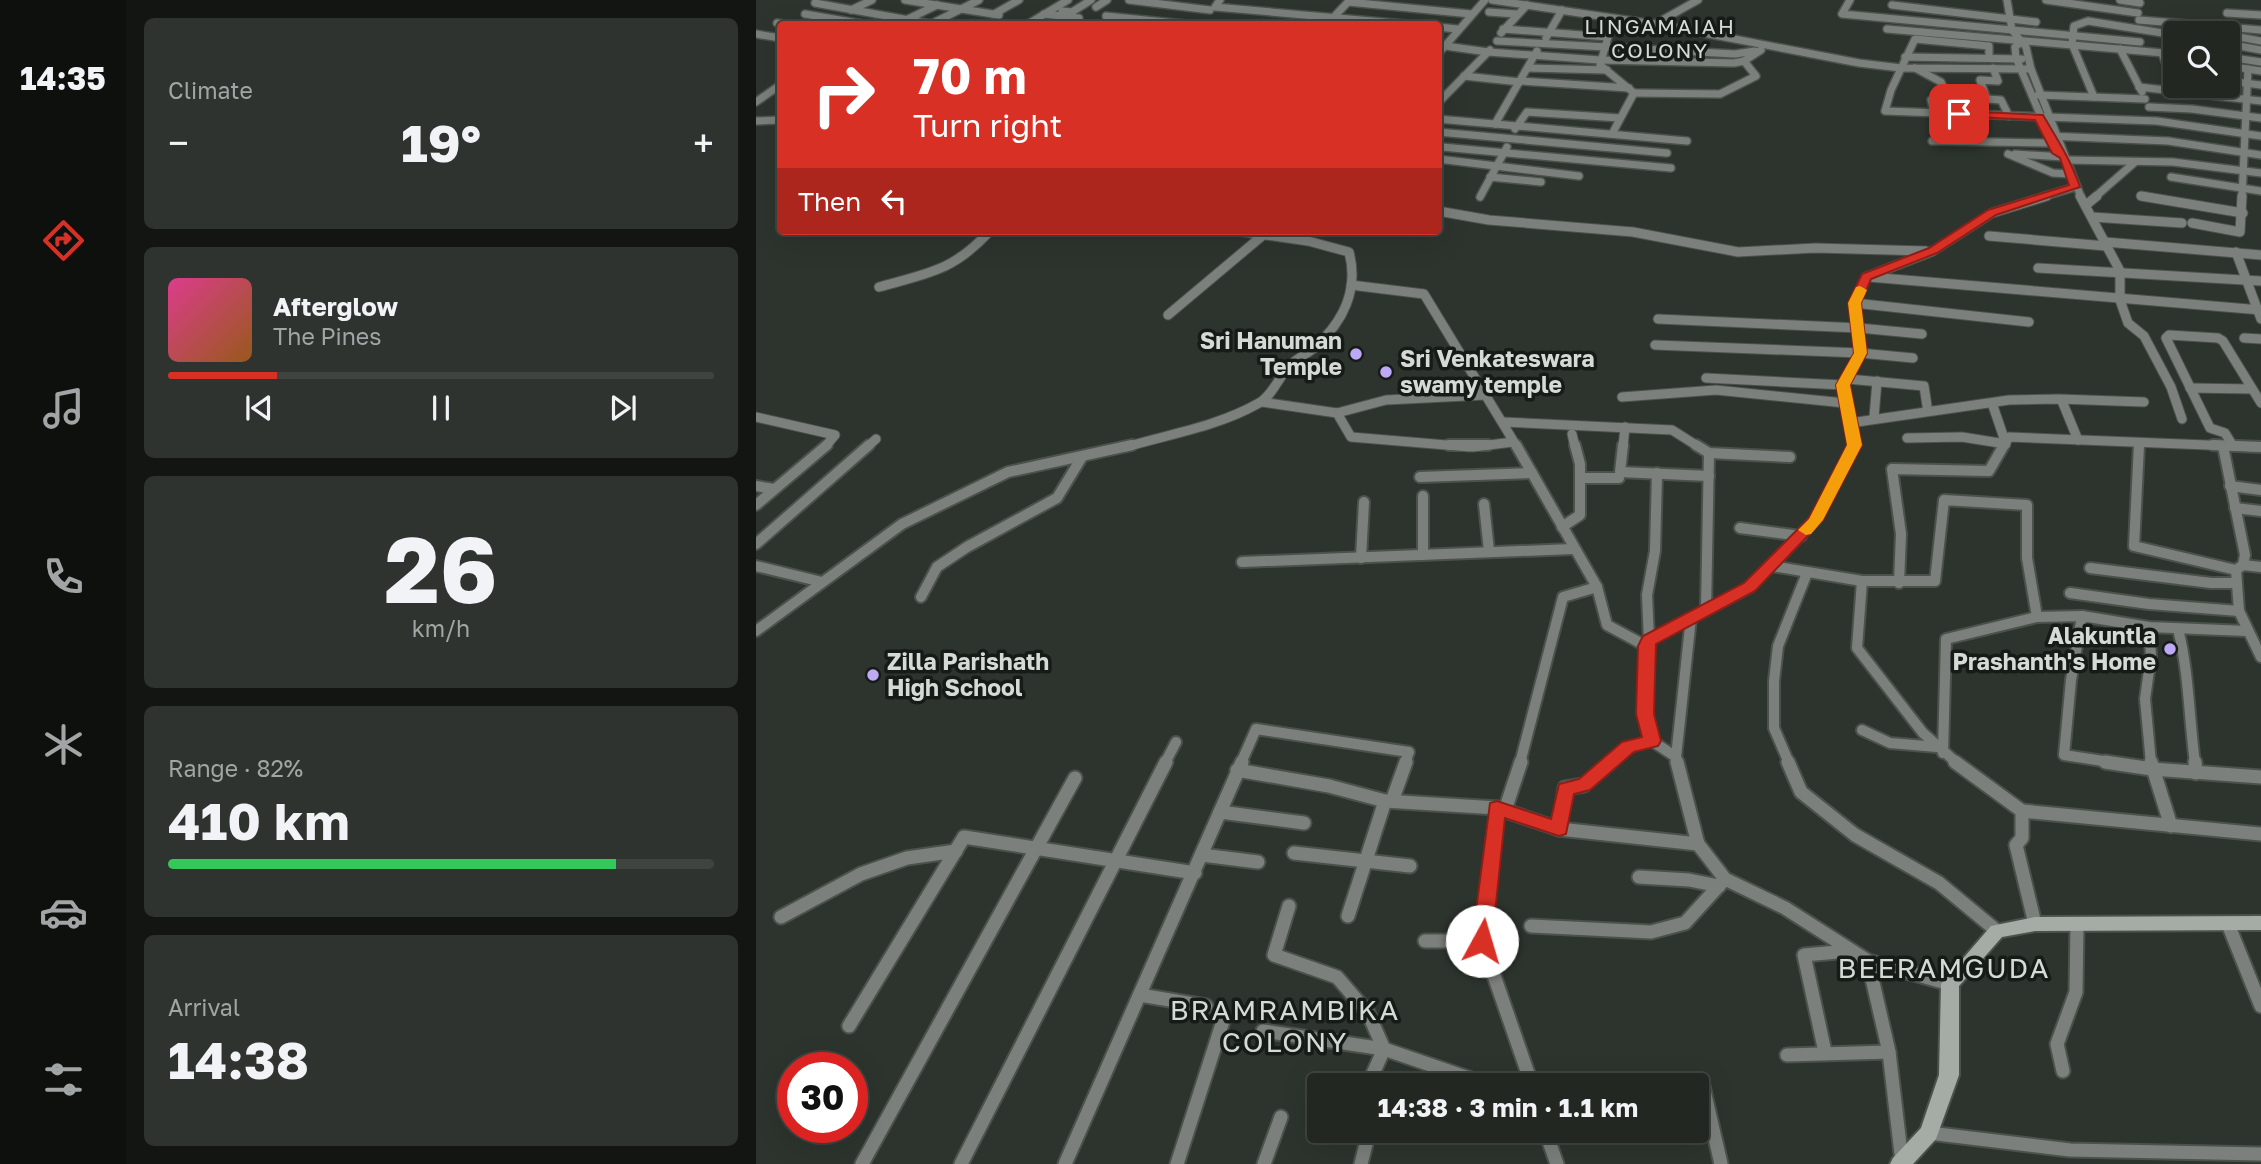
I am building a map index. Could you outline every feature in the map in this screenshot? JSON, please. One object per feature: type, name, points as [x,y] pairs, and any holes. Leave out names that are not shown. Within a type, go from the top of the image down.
[{"type":"main road","points":[[1901,1163],[1929,1133],[1950,1075],[1950,984],[1997,931],[2035,924],[2261,923]]},
{"type":"street","points":[[831,17],[872,0]]},
{"type":"street","points":[[905,0],[996,14],[1019,0]]},
{"type":"street","points":[[905,20],[946,0]]},
{"type":"street","points":[[961,0],[977,1]]},
{"type":"street","points":[[1033,21],[1068,0]]},
{"type":"street","points":[[1052,9],[1072,12],[1091,0]]},
{"type":"street","points":[[1096,7],[1107,0]]},
{"type":"street","points":[[1129,0],[1369,21]]},
{"type":"street","points":[[1202,15],[1220,0]]},
{"type":"street","points":[[1442,44],[1485,0]]},
{"type":"street","points":[[1492,0],[1655,24],[1901,68],[2031,69]]},
{"type":"street","points":[[1655,24],[1698,0]]},
{"type":"street","points":[[1850,0],[1842,13],[2140,42]]},
{"type":"street","points":[[1647,643],[1750,587],[1815,520],[1854,445],[1845,403],[1845,382],[1860,353],[1854,303],[1866,277],[1933,251],[1992,213],[2075,187],[2065,157],[2058,153],[2050,117],[2022,41],[2012,30],[2007,0]]},
{"type":"street","points":[[2046,0],[2139,18]]},
{"type":"street","points":[[2120,0],[2140,1],[2139,18],[2142,29],[2138,50]]},
{"type":"street","points":[[937,21],[977,1]]},
{"type":"street","points":[[1329,21],[1348,2],[1471,15]]},
{"type":"street","points":[[816,3],[912,21]]},
{"type":"street","points":[[1886,19],[1893,3],[2036,22]]},
{"type":"street","points":[[1442,99],[1488,52],[1503,29],[1527,5]]},
{"type":"street","points":[[1496,124],[1562,10]]},
{"type":"street","points":[[1489,12],[1516,14]]},
{"type":"street","points":[[2227,13],[2261,15]]},
{"type":"street","points":[[804,14],[849,21]]},
{"type":"street","points":[[1044,14],[1079,18],[1076,21]]},
{"type":"street","points":[[2083,15],[2261,30]]},
{"type":"street","points":[[1106,16],[1155,21]]},
{"type":"street","points":[[1594,36],[1605,17]]},
{"type":"street","points":[[2094,97],[2072,44],[2074,26],[2088,21],[2163,33]]},
{"type":"street","points":[[1442,27],[1457,29]]},
{"type":"street","points":[[1503,29],[1608,37],[1600,65],[1631,90]]},
{"type":"street","points":[[1887,29],[2162,52],[2163,55]]},
{"type":"street","points":[[756,34],[777,38]]},
{"type":"street","points":[[2240,38],[2261,41]]},
{"type":"street","points":[[1989,58],[1989,46],[1915,39],[1905,57],[1885,111],[2157,121],[2261,136]]},
{"type":"street","points":[[1497,41],[1735,54],[1779,48]]},
{"type":"street","points":[[2022,41],[2015,47],[2017,58],[2039,117],[2053,138]]},
{"type":"street","points":[[1442,45],[1488,52],[1600,60],[1745,61],[1761,50]]},
{"type":"street","points":[[2240,46],[2261,50]]},
{"type":"street","points":[[2120,49],[2168,141]]},
{"type":"street","points":[[1905,57],[2028,59]]},
{"type":"street","points":[[2240,59],[2261,62]]},
{"type":"street","points":[[1464,76],[1708,95],[1728,92],[1748,77],[1756,76],[1745,61]]},
{"type":"street","points":[[1528,68],[1607,71]]},
{"type":"street","points":[[1915,68],[1941,82],[1946,93],[1931,100],[1934,113]]},
{"type":"street","points":[[1993,68],[1998,80],[1980,80],[1983,90],[1987,99],[2001,100],[2009,116]]},
{"type":"street","points":[[2240,68],[2261,71]]},
{"type":"street","points":[[2192,223],[2240,232],[2248,69]]},
{"type":"street","points":[[2240,82],[2261,85]]},
{"type":"street","points":[[756,102],[777,87]]},
{"type":"street","points":[[2139,87],[2261,101]]},
{"type":"street","points":[[1612,134],[1631,90]]},
{"type":"street","points":[[2031,95],[2145,99]]},
{"type":"street","points":[[2150,107],[2261,118]]},
{"type":"street","points":[[1480,197],[1517,125],[1527,112],[1620,118]]},
{"type":"street","points":[[1442,119],[1688,141]]},
{"type":"street","points":[[756,121],[777,120]]},
{"type":"street","points":[[1552,156],[1563,129]]},
{"type":"street","points":[[1442,132],[1667,153]]},
{"type":"street","points":[[1932,141],[2053,138],[2168,141],[2261,155]]},
{"type":"street","points":[[1442,146],[1671,168]]},
{"type":"street","points":[[2182,419],[2171,387],[2144,336],[2128,323],[2120,300],[2120,271],[2073,179],[2005,154],[2173,162],[2261,173]]},
{"type":"street","points":[[1442,159],[1579,176]]},
{"type":"street","points":[[2086,205],[2135,162]]},
{"type":"street","points":[[1490,177],[1541,182]]},
{"type":"street","points":[[2171,177],[2261,191]]},
{"type":"street","points":[[2141,196],[2243,213]]},
{"type":"street","points":[[1442,212],[1489,220],[1633,232],[1738,251],[1815,248],[1933,251]]},
{"type":"street","points":[[2092,217],[2182,223]]},
{"type":"street","points":[[879,287],[942,269],[969,254],[986,235]]},
{"type":"street","points":[[1257,235],[1302,239],[1349,252],[1352,264],[1348,303],[1339,323],[1314,348],[1290,365],[1262,402]]},
{"type":"street","points":[[1302,239],[1306,235]]},
{"type":"street","points":[[1168,315],[1262,236]]},
{"type":"street","points":[[1990,236],[2261,255]]},
{"type":"street","points":[[1866,277],[2260,313],[2236,253]]},
{"type":"street","points":[[2038,268],[2261,281]]},
{"type":"street","points":[[1351,285],[1424,294],[1503,422],[1597,587],[1607,625],[1647,643]]},
{"type":"street","points":[[1854,303],[2029,322]]},
{"type":"street","points":[[1658,319],[1859,328],[1922,334]]},
{"type":"street","points":[[2261,403],[2223,341],[2218,338],[2169,335],[2166,338],[2210,429],[2225,433],[2230,486],[2245,555],[2236,583],[2239,611],[2261,657]]},
{"type":"street","points":[[2244,338],[2261,339]]},
{"type":"street","points":[[1655,345],[1860,353],[1913,358]]},
{"type":"street","points":[[1706,378],[1877,381],[1924,386],[1927,406]]},
{"type":"street","points":[[1874,417],[1877,381]]},
{"type":"street","points":[[2190,387],[2252,389]]},
{"type":"street","points":[[1622,397],[1716,390],[1845,403]]},
{"type":"street","points":[[756,631],[902,524],[1008,472],[1122,448],[1215,421],[1262,402],[1337,413],[1386,400],[1486,396]]},
{"type":"street","points":[[1850,423],[1885,421],[1946,408],[2012,400],[2144,402]]},
{"type":"street","points":[[2062,401],[2078,440]]},
{"type":"street","points":[[1992,403],[2006,444]]},
{"type":"street","points":[[1337,413],[1351,436],[1472,447],[1513,442]]},
{"type":"street","points":[[756,417],[835,435],[756,505]]},
{"type":"street","points":[[1503,422],[1672,429],[1709,453],[1790,457]]},
{"type":"street","points":[[1625,427],[1620,472],[1709,475]]},
{"type":"street","points":[[1562,527],[1580,515],[1580,464],[1572,434]]},
{"type":"street","points":[[1907,438],[1962,437],[2006,444]]},
{"type":"street","points":[[1899,583],[1901,534],[1892,469],[1989,471],[2009,437],[2261,445]]},
{"type":"street","points":[[756,544],[876,439]]},
{"type":"street","points":[[2139,443],[2134,546],[2239,567],[2261,567]]},
{"type":"street","points":[[1706,609],[1709,453]]},
{"type":"street","points":[[921,597],[937,567],[967,547],[1057,498],[1082,457]]},
{"type":"street","points":[[1420,477],[1532,473]]},
{"type":"street","points":[[1657,473],[1655,551],[1647,595],[1645,714],[1652,741],[1676,757]]},
{"type":"street","points":[[1580,478],[1619,478]]},
{"type":"street","points":[[756,486],[774,489]]},
{"type":"street","points":[[2230,486],[2261,490]]},
{"type":"street","points":[[1423,496],[1423,555]]},
{"type":"street","points":[[1772,566],[1862,581],[1935,581],[1944,500],[2027,505],[2027,558],[2037,617]]},
{"type":"street","points":[[1361,558],[1364,502]]},
{"type":"street","points":[[1485,504],[1489,551]]},
{"type":"street","points":[[2235,508],[2261,511]]},
{"type":"street","points":[[1740,528],[1801,536]]},
{"type":"street","points":[[1242,562],[1573,549]]},
{"type":"street","points":[[756,566],[822,582]]},
{"type":"street","points":[[2090,568],[2211,583],[2236,583]]},
{"type":"street","points":[[1807,573],[1778,646],[1774,681],[1774,728],[1801,792],[1856,835],[1939,883],[1997,931]]},
{"type":"street","points":[[1862,581],[1857,648],[1940,750],[2022,811],[2261,834]]},
{"type":"street","points":[[1528,1073],[1482,941],[1501,809],[1529,737],[1563,597],[1597,587]]},
{"type":"street","points":[[2070,593],[2149,604],[2239,611]]},
{"type":"street","points":[[1940,750],[1946,639],[2037,617],[2082,617],[2149,627],[2247,631]]},
{"type":"street","points":[[2082,617],[2071,680],[2064,755],[2152,769],[2261,777]]},
{"type":"street","points":[[1691,618],[1676,757],[1699,844],[1722,883]]},
{"type":"street","points":[[2149,627],[2151,656],[2144,699],[2152,769],[2171,826]]},
{"type":"street","points":[[2178,629],[2185,656],[2187,702],[2196,773]]},
{"type":"street","points":[[1065,1164],[1256,729],[1409,752],[1366,861],[1348,916]]},
{"type":"street","points":[[1862,730],[1890,743],[1940,750]]},
{"type":"street","points":[[1559,829],[1565,788],[1584,785],[1628,747],[1652,741]]},
{"type":"street","points":[[961,1164],[1176,742]]},
{"type":"street","points":[[1237,771],[1329,786],[1389,801],[1501,809],[1559,829],[1699,844]]},
{"type":"street","points":[[862,1164],[1074,778]]},
{"type":"street","points":[[2022,811],[2022,838],[2016,845],[2035,924]]},
{"type":"street","points":[[1220,812],[1304,823]]},
{"type":"street","points":[[849,1026],[964,837],[1195,873]]},
{"type":"street","points":[[781,917],[861,874],[907,858],[956,851]]},
{"type":"street","points":[[1294,853],[1410,866]]},
{"type":"street","points":[[1202,855],[1258,862]]},
{"type":"street","points":[[1639,877],[1722,883],[1785,908],[1868,961],[1950,984]]},
{"type":"street","points":[[1531,926],[1651,932],[1685,923],[1722,883]]},
{"type":"street","points":[[1289,906],[1274,955],[1337,977],[1368,1013],[1384,1049],[1373,1073]]},
{"type":"street","points":[[2063,1071],[2057,1044],[2076,992],[2077,924]]},
{"type":"street","points":[[2228,924],[2261,1006]]},
{"type":"street","points":[[1425,941],[1482,941]]},
{"type":"street","points":[[1825,1052],[1804,956],[1849,951]]},
{"type":"street","points":[[1868,961],[1889,1052],[1901,1163]]},
{"type":"street","points":[[1140,995],[1206,1006]]},
{"type":"street","points":[[1177,1164],[1223,1021]]},
{"type":"street","points":[[1263,1031],[1384,1049],[1457,1073]]},
{"type":"street","points":[[1787,1055],[1889,1052]]},
{"type":"street","points":[[1709,1112],[1721,1164]]},
{"type":"street","points":[[1264,1164],[1281,1117]]},
{"type":"street","points":[[1929,1133],[2070,1150],[2261,1154]]},
{"type":"street","points":[[1550,1143],[1557,1164]]},
{"type":"street","points":[[1361,1164],[1366,1144]]},
{"type":"slow traffic","points":[[1806,530],[1815,520],[1854,445],[1843,385],[1860,353],[1854,303],[1860,290]]},
{"type":"place","name":"Sri Hanuman Temple","points":[[1356,354]]},
{"type":"place","name":"Sri Venkateswara swamy temple","points":[[1386,372]]},
{"type":"place","name":"Alakuntla Prashanth's Home","points":[[2170,649]]},
{"type":"place","name":"Zilla Parishath High School","points":[[873,675]]},
{"type":"district","name":"LINGAMAIAH COLONY","points":[[1660,39]]},
{"type":"district","name":"BEERAMGUDA","points":[[1944,968]]},
{"type":"district","name":"BRAMRAMBIKA COLONY","points":[[1285,1026]]},
{"type":"route","points":[[1482,941],[1497,807],[1559,829],[1565,788],[1584,785],[1628,747],[1652,741],[1645,714],[1646,646],[1649,640],[1750,587],[1815,520],[1854,445],[1843,385],[1860,353],[1854,303],[1866,277],[1933,251],[1992,213],[2075,187],[2064,155],[2058,153],[2039,117],[1959,114]]}]
